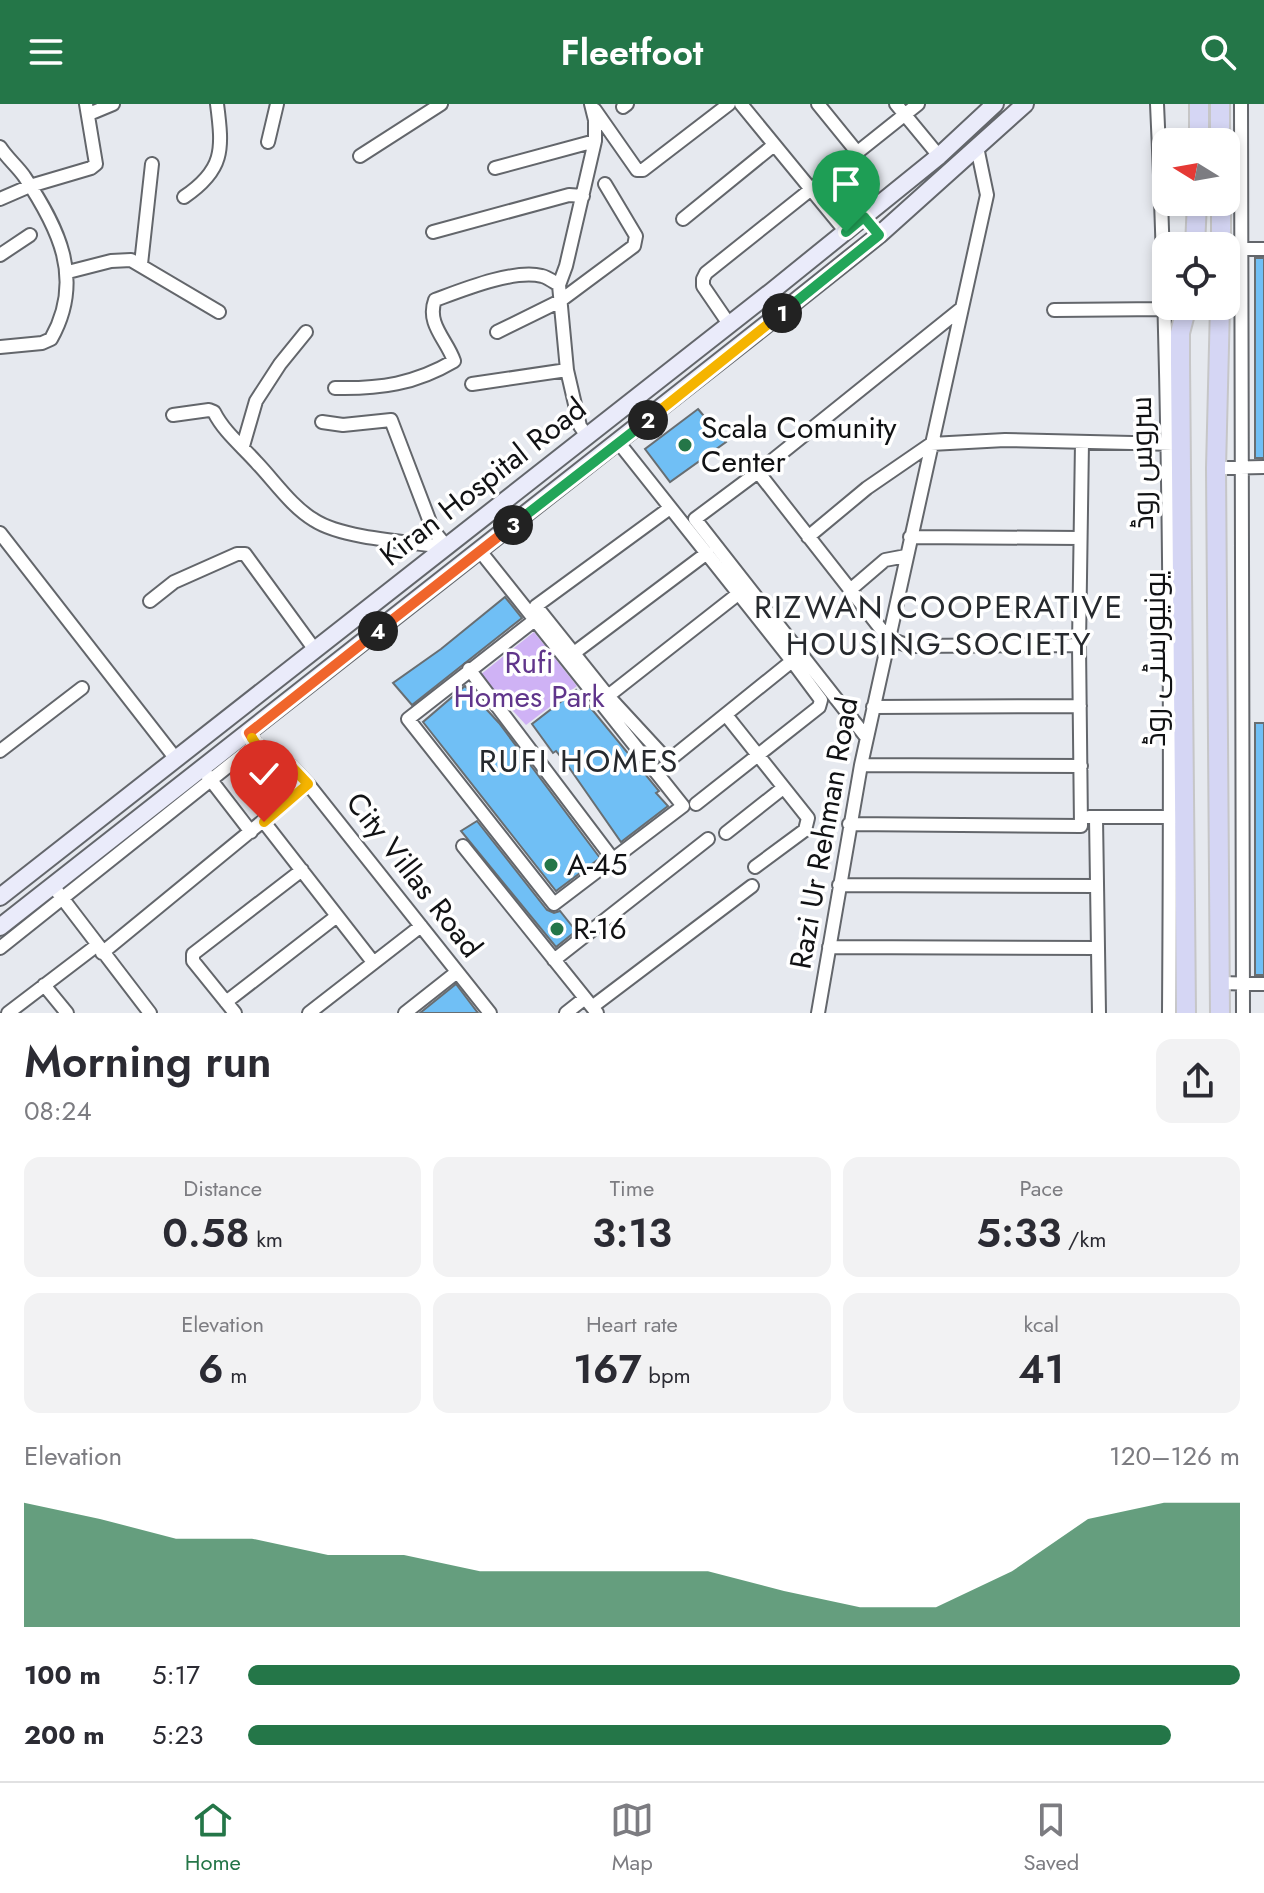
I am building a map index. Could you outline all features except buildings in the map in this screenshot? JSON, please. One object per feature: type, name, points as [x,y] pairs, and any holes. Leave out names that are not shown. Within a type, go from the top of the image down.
[{"type":"main road","name":"Kiran Hospital Road","points":[[0,897],[846,232],[939,156],[995,104]]},
{"type":"main road","name":"Kiran Hospital Road","points":[[0,927],[207,775],[480,551],[879,235],[1025,104]]},
{"type":"main road","points":[[1199,104],[1199,128]]},
{"type":"main road","points":[[1220,104],[1220,128]]},
{"type":"main road","points":[[864,217],[879,235]]},
{"type":"main road","name":"یونیورسٹی روڈ","points":[[1183,320],[1180,333],[1175,444],[1177,817],[1186,1013]]},
{"type":"main road","name":"یونیورسٹی روڈ","points":[[1220,320],[1216,468],[1220,1013]]},
{"type":"street","points":[[0,199],[96,164],[87,109],[113,104]]},
{"type":"street","points":[[184,197],[203,184],[214,171],[219,154],[217,104]]},
{"type":"street","points":[[268,142],[277,104]]},
{"type":"street","points":[[360,156],[441,104]]},
{"type":"street","points":[[591,104],[637,170],[643,170],[729,104]]},
{"type":"street","points":[[587,436],[580,426],[567,370],[559,285],[595,141],[591,104]]},
{"type":"street","points":[[741,104],[846,232]]},
{"type":"street","points":[[818,104],[857,152]]},
{"type":"street","points":[[729,324],[703,286],[706,273],[811,191],[857,152],[900,109],[918,104]]},
{"type":"street","name":"سروس روڈ","points":[[1157,104],[1164,232]]},
{"type":"street","points":[[1241,104],[1243,1013]]},
{"type":"street","points":[[900,109],[939,156]]},
{"type":"street","points":[[495,168],[595,141]]},
{"type":"street","points":[[683,219],[774,145]]},
{"type":"street","points":[[0,147],[49,213],[68,272],[63,307],[51,339],[42,343],[0,347]]},
{"type":"street","name":"Razi Ur Rehman Road","points":[[818,1013],[861,765],[987,195],[977,147]]},
{"type":"street","points":[[141,264],[152,164]]},
{"type":"street","points":[[497,332],[560,301],[634,246],[636,236],[605,184]]},
{"type":"street","points":[[433,232],[569,195],[583,196]]},
{"type":"street","points":[[0,255],[30,235]]},
{"type":"street","points":[[1242,249],[1264,249]]},
{"type":"street","points":[[68,272],[111,261],[131,260],[219,312]]},
{"type":"street","points":[[335,388],[375,389],[434,373],[454,361],[445,340],[438,333],[432,310],[435,300],[482,283],[512,277],[542,276],[559,285]]},
{"type":"street","points":[[867,738],[695,519],[962,308]]},
{"type":"street","points":[[1054,310],[1152,309]]},
{"type":"street","name":"سروس روڈ","points":[[1166,320],[1175,444]]},
{"type":"street","points":[[243,446],[256,401],[306,332]]},
{"type":"street","points":[[472,384],[567,370]]},
{"type":"street","points":[[173,415],[214,412],[222,428],[313,520],[333,529],[447,547]]},
{"type":"street","points":[[322,422],[343,425],[391,420],[433,530],[447,547]]},
{"type":"street","points":[[808,537],[867,488],[931,444],[1005,440],[1175,444]]},
{"type":"street","points":[[849,824],[1081,826],[1079,645],[1082,442]]},
{"type":"street","points":[[536,619],[408,720],[553,904],[757,755],[821,704],[792,661],[619,443]]},
{"type":"street","points":[[1216,468],[1264,467]]},
{"type":"street","points":[[758,472],[888,638],[909,646],[1079,645]]},
{"type":"street","points":[[670,508],[536,606],[665,761],[673,759],[792,661]]},
{"type":"street","points":[[0,533],[176,759]]},
{"type":"street","points":[[910,537],[1080,538]]},
{"type":"street","points":[[480,551],[689,805]]},
{"type":"street","points":[[574,653],[707,553]]},
{"type":"street","points":[[150,601],[174,582],[237,554],[245,554],[315,650]]},
{"type":"street","points":[[850,590],[885,560],[906,556]]},
{"type":"street","points":[[608,696],[738,594]]},
{"type":"street","points":[[469,669],[612,858]]},
{"type":"street","points":[[3,743],[82,688]]},
{"type":"street","points":[[873,707],[1080,706]]},
{"type":"street","points":[[726,715],[808,818],[807,826],[755,867]]},
{"type":"street","name":"City Villas Road","points":[[252,738],[292,767],[308,784],[490,1013]]},
{"type":"street","points":[[861,765],[1081,766]]},
{"type":"street","points":[[0,948],[63,901],[207,775],[251,832]]},
{"type":"street","points":[[8,1013],[99,949],[264,822],[308,784]]},
{"type":"street","points":[[726,833],[783,788]]},
{"type":"street","points":[[1082,817],[1177,817],[1169,1013]]},
{"type":"street","points":[[1096,818],[1099,1013]]},
{"type":"street","points":[[264,822],[373,962]]},
{"type":"street","points":[[554,960],[708,839]]},
{"type":"street","points":[[463,846],[591,1006]]},
{"type":"street","points":[[235,1013],[193,961],[193,954],[302,870]]},
{"type":"street","points":[[839,885],[1097,886]]},
{"type":"street","points":[[53,886],[150,1013]]},
{"type":"street","points":[[566,1013],[591,1006],[752,886]]},
{"type":"street","points":[[226,1002],[337,916]]},
{"type":"street","points":[[309,1013],[421,926]]},
{"type":"street","points":[[829,947],[1098,948]]},
{"type":"street","points":[[405,1013],[457,972]]},
{"type":"street","points":[[1219,983],[1264,984]]},
{"type":"street","points":[[44,985],[67,1013]]},
{"type":"green space","name":"Rufi Homes Park","points":[[534,632],[577,686],[526,725],[480,675]]},
{"type":"place","name":"Scala Comunity Center","points":[[685,445]]},
{"type":"place","name":"A-45","points":[[551,865]]},
{"type":"place","name":"R-16","points":[[557,929]]},
{"type":"district","name":"RIZWAN COOPERATIVE HOUSING SOCIETY","points":[[939,626]]},
{"type":"district","name":"RUFI HOMES","points":[[579,761]]},
{"type":"route","points":[[264,822],[308,784],[292,767],[256,744],[249,733],[879,235],[864,217],[846,232]]}]
